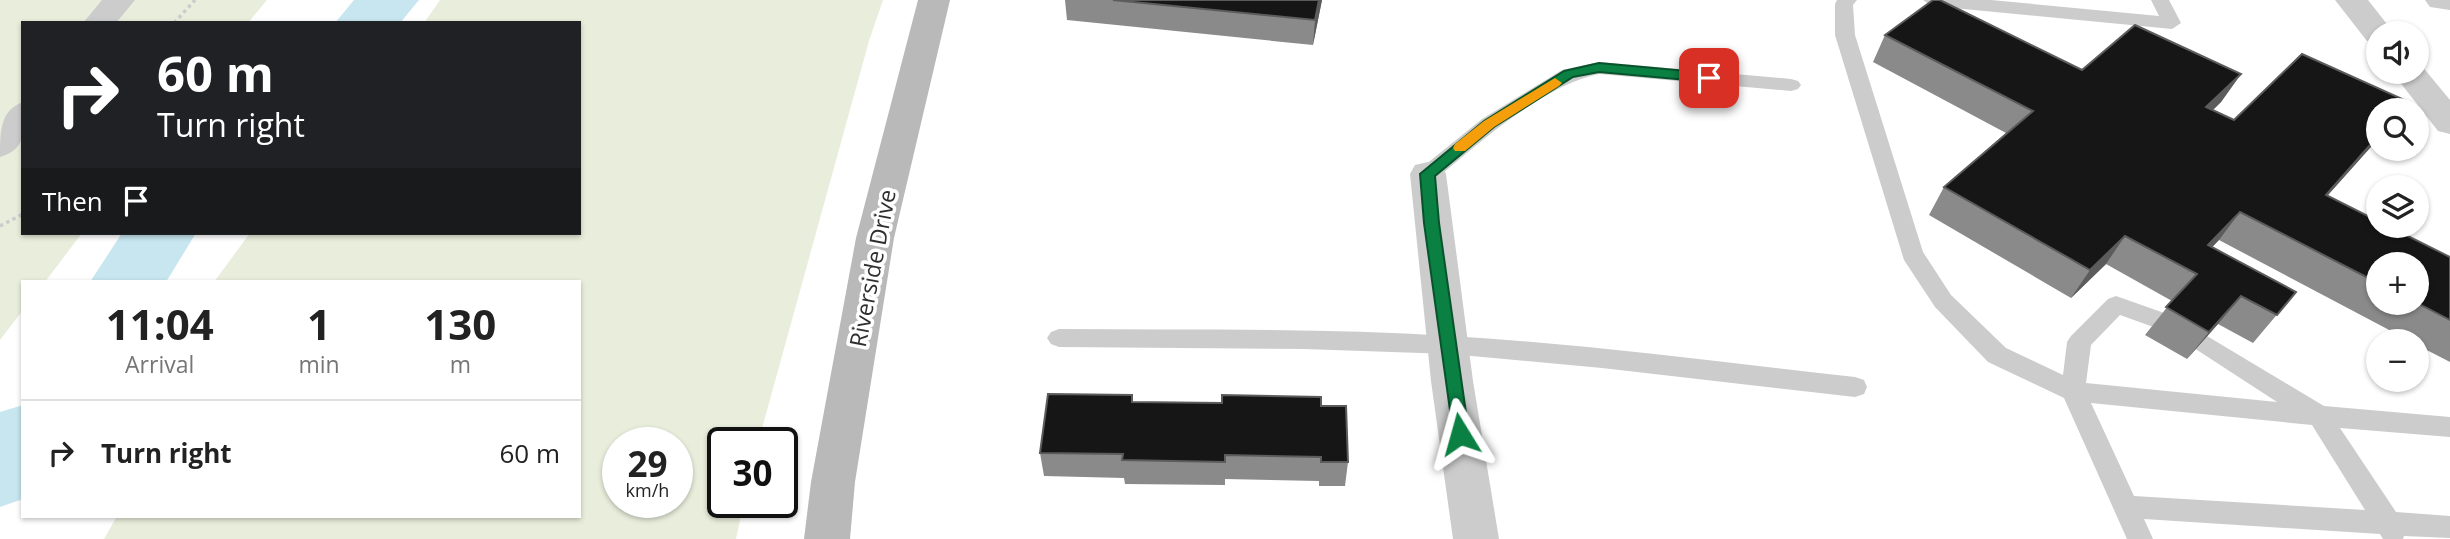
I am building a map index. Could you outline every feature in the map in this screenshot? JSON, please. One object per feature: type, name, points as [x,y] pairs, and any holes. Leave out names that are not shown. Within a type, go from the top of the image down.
[{"type":"main road","name":"Riverside Drive","points":[[827,539],[833,482],[875,238],[934,0]]},
{"type":"street","points":[[102,21],[119,0]]},
{"type":"street","points":[[2351,0],[2368,21]]},
{"type":"street","points":[[2441,0],[2450,1]]},
{"type":"street","points":[[2419,84],[2450,123]]},
{"type":"street","points":[[0,145],[21,116]]},
{"type":"street","points":[[1428,174],[1448,345],[1476,539]]},
{"type":"lane","points":[[1848,0],[1844,4],[1845,35],[1912,254],[1943,302],[1997,355],[2073,391],[2450,427]]},
{"type":"lane","points":[[1932,0],[2172,23],[2160,0]]},
{"type":"lane","points":[[1428,174],[1489,124],[1569,74],[1599,68],[1791,85]]},
{"type":"lane","points":[[2140,539],[2073,391],[2079,342],[2116,305],[2159,320]]},
{"type":"lane","points":[[1059,338],[1300,339],[1448,345],[1533,351],[1855,387]]},
{"type":"lane","points":[[2202,342],[2319,416],[2393,531]]},
{"type":"lane","points":[[2126,507],[2393,531],[2450,527]]},
{"type":"path","points":[[176,21],[195,0]]},
{"type":"path","points":[[0,226],[21,215]]},
{"type":"green space","points":[[0,0],[267,0],[250,21],[21,21],[21,235],[80,235],[47,280],[21,280],[21,313],[0,340]]},
{"type":"green space","points":[[440,0],[883,0],[869,41],[762,427],[707,427],[707,518],[741,518],[736,539],[104,539],[116,518],[581,518],[581,280],[215,280],[249,235],[581,235],[581,21],[425,21]]},
{"type":"building","points":[[1113,0],[1319,0],[1315,20]]},
{"type":"building","points":[[1933,0],[1940,0],[2082,70],[2135,25],[2241,74],[2206,107],[2234,120],[2302,54],[2400,98],[2366,98],[2366,150],[2326,195],[2366,215],[2366,238],[2412,238],[2450,257],[2450,320],[2429,309],[2429,252],[2366,252],[2366,277],[2240,212],[2208,245],[2296,292],[2277,315],[2241,296],[2209,332],[2166,307],[2197,274],[2125,236],[2090,270],[1944,187],[2033,111],[1885,35]]},
{"type":"building","points":[[1048,394],[1132,395],[1132,402],[1222,403],[1222,395],[1321,397],[1321,406],[1346,406],[1348,462],[1321,462],[1321,457],[1225,455],[1225,462],[1122,460],[1123,454],[1040,453]]},
{"type":"waterway","points":[[367,21],[389,0]]},
{"type":"waterway","points":[[128,280],[159,235]]},
{"type":"waterway","points":[[0,472],[21,441]]},
{"type":"slow traffic","points":[[1460,148],[1489,124],[1555,83]]},
{"type":"route","points":[[1460,434],[1428,174],[1489,124],[1569,74],[1599,68],[1709,78]]}]
